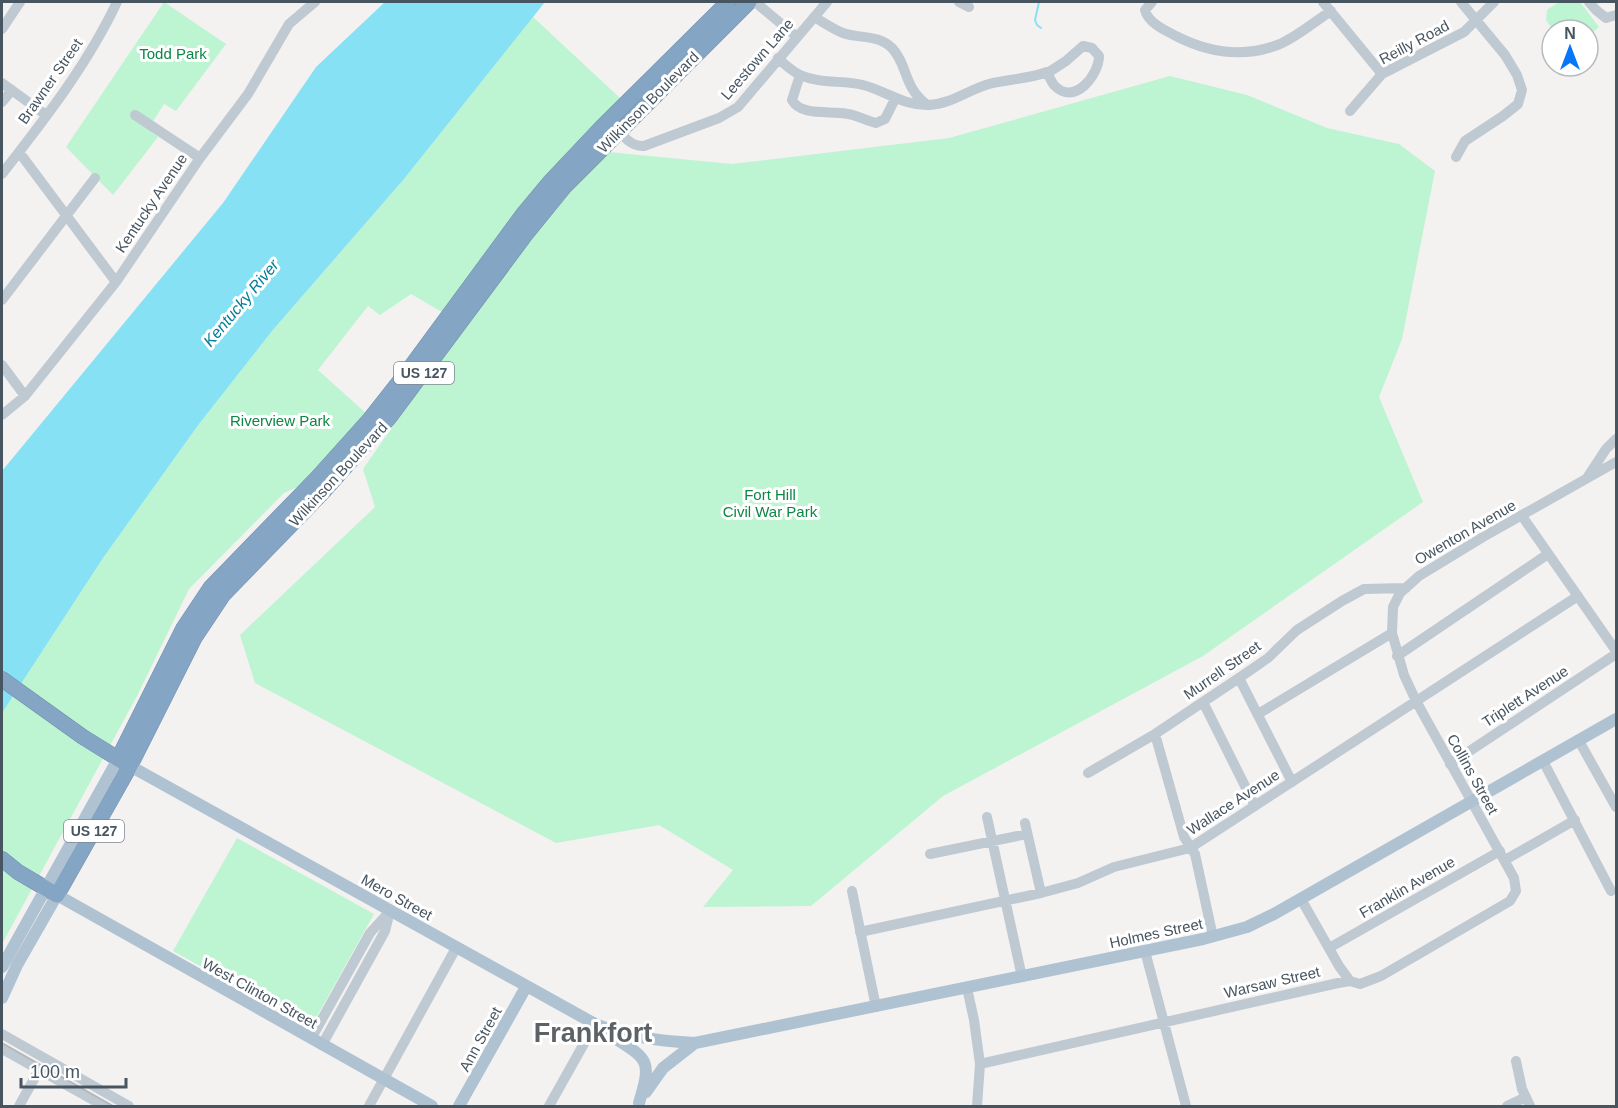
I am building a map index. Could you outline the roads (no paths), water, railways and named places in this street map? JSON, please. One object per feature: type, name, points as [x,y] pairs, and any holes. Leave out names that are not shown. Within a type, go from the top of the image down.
[{"type":"highway","name":"Wilkinson Boulevard","points":[[51,892],[195,637],[223,595],[323,492],[383,426],[538,217],[614,125],[728,2]]},
{"type":"highway","name":"Wilkinson Boulevard","points":[[614,125],[748,2]]},
{"type":"highway","points":[[2,679],[83,737],[124,762]]},
{"type":"highway","points":[[2,859],[18,872],[51,892]]},
{"type":"main road","name":"Holmes Street","points":[[654,1041],[695,1043],[1213,937],[1252,925],[1616,720]]},
{"type":"main road","name":"Mero Street","points":[[124,762],[595,1024],[621,1034],[654,1041]]},
{"type":"main road","name":"West Clinton Street","points":[[51,892],[432,1107]]},
{"type":"main road","name":"Wilkinson Boulevard","points":[[2,967],[51,892]]},
{"type":"main road","name":"Wilkinson Boulevard","points":[[2,999],[51,892]]},
{"type":"main road","name":"Ann Street","points":[[459,1107],[526,987]]},
{"type":"main road","points":[[595,1024],[638,1053],[644,1060],[647,1074],[638,1105]]},
{"type":"main road","points":[[638,1105],[663,1068],[695,1043]]},
{"type":"street","points":[[2,29],[20,2]]},
{"type":"street","name":"Brawner Street","points":[[2,174],[85,60],[117,2]]},
{"type":"street","name":"Kentucky Avenue","points":[[2,415],[25,396],[116,282],[200,158],[255,84],[289,24],[315,2]]},
{"type":"street","points":[[755,2],[797,37]]},
{"type":"street","name":"Leestown Lane","points":[[614,125],[630,142],[636,146],[644,146],[719,118],[738,106],[827,2]]},
{"type":"street","points":[[1152,2],[1145,10],[1146,15],[1167,32],[1203,48],[1233,52],[1258,50],[1280,44],[1331,11]]},
{"type":"street","points":[[1323,2],[1382,74]]},
{"type":"street","points":[[1456,157],[1465,141],[1503,117],[1518,104],[1522,90],[1517,75],[1505,55],[1461,2]]},
{"type":"street","name":"Reilly Road","points":[[1350,111],[1382,74],[1464,32],[1494,2]]},
{"type":"street","points":[[1589,2],[1611,17]]},
{"type":"street","points":[[814,17],[844,33],[874,38],[890,46],[898,57],[911,97]]},
{"type":"street","points":[[778,58],[800,75],[812,79],[862,85],[895,99],[911,97],[927,105],[955,99],[987,84],[1047,72],[1066,62],[1080,47],[1092,48],[1097,52],[1099,59],[1095,73],[1083,87],[1073,92],[1062,90],[1054,85],[1047,72]]},
{"type":"street","points":[[800,75],[792,100],[801,108],[847,113],[876,123],[885,119],[895,99]]},
{"type":"street","points":[[2,83],[46,115]]},
{"type":"street","points":[[2,102],[12,90]]},
{"type":"street","points":[[135,115],[200,158]]},
{"type":"street","points":[[19,152],[116,282]]},
{"type":"street","points":[[2,300],[94,178]]},
{"type":"street","points":[[2,365],[25,396]]},
{"type":"street","points":[[1585,480],[1606,449],[1617,439]]},
{"type":"street","name":"Owenton Avenue","points":[[1416,701],[1397,656],[1392,633],[1393,607],[1400,593],[1419,576],[1617,462]]},
{"type":"street","points":[[1522,516],[1617,652]]},
{"type":"street","points":[[1397,656],[1548,554]]},
{"type":"street","name":"Murrell Street","points":[[1088,773],[1155,734],[1239,678],[1268,658],[1297,630],[1317,615],[1356,592],[1371,588],[1406,588]]},
{"type":"street","name":"Wallace Avenue","points":[[860,932],[1041,893],[1078,883],[1114,867],[1190,848],[1578,596]]},
{"type":"street","points":[[1258,714],[1392,633]]},
{"type":"street","name":"Triplett Avenue","points":[[1450,764],[1617,652]]},
{"type":"street","points":[[1239,678],[1293,782]]},
{"type":"street","name":"Collins Street","points":[[1416,701],[1503,856]]},
{"type":"street","points":[[1203,702],[1255,806]]},
{"type":"street","points":[[1155,734],[1184,837],[1195,854],[1213,937]]},
{"type":"street","points":[[1579,741],[1617,807]]},
{"type":"street","points":[[1543,761],[1611,891]]},
{"type":"street","points":[[987,817],[1022,977]]},
{"type":"street","name":"Franklin Avenue","points":[[1329,948],[1575,820]]},
{"type":"street","points":[[930,854],[992,841],[1026,828],[1041,893]]},
{"type":"street","name":"Warsaw Street","points":[[980,1064],[1350,981],[1360,984],[1381,976],[1510,901],[1516,891],[1514,878],[1503,856]]},
{"type":"street","points":[[852,891],[876,1007]]},
{"type":"street","points":[[1301,899],[1350,981]]},
{"type":"street","points":[[316,1042],[370,933],[390,911]]},
{"type":"street","points":[[369,1107],[456,948]]},
{"type":"street","points":[[1145,951],[1186,1107]]},
{"type":"street","points":[[967,988],[980,1064],[977,1107]]},
{"type":"street","points":[[549,1107],[595,1024]]},
{"type":"street","points":[[2,1034],[108,1103]]},
{"type":"street","points":[[2,1049],[39,1070],[108,1103],[129,1107]]},
{"type":"street","points":[[1508,1107],[1528,1102],[1516,1061]]},
{"type":"street","points":[[19,1107],[39,1070]]},
{"type":"water","name":"Kentucky River","points":[[385,2],[545,2],[404,179],[272,331],[199,424],[103,558],[2,713],[2,471],[223,203],[316,67]]},
{"type":"waterway","points":[[1039,2],[1035,20],[1041,28]]},
{"type":"railway","points":[[2,1043],[113,1106]]},
{"type":"district","name":"Frankfort","points":[[593,1033]]},
{"type":"park label","name":"Todd Park","points":[[173,53]]},
{"type":"park label","name":"Riverview Park","points":[[280,420]]},
{"type":"park label","name":"Fort Hill Civil War Park","points":[[770,502]]}]
